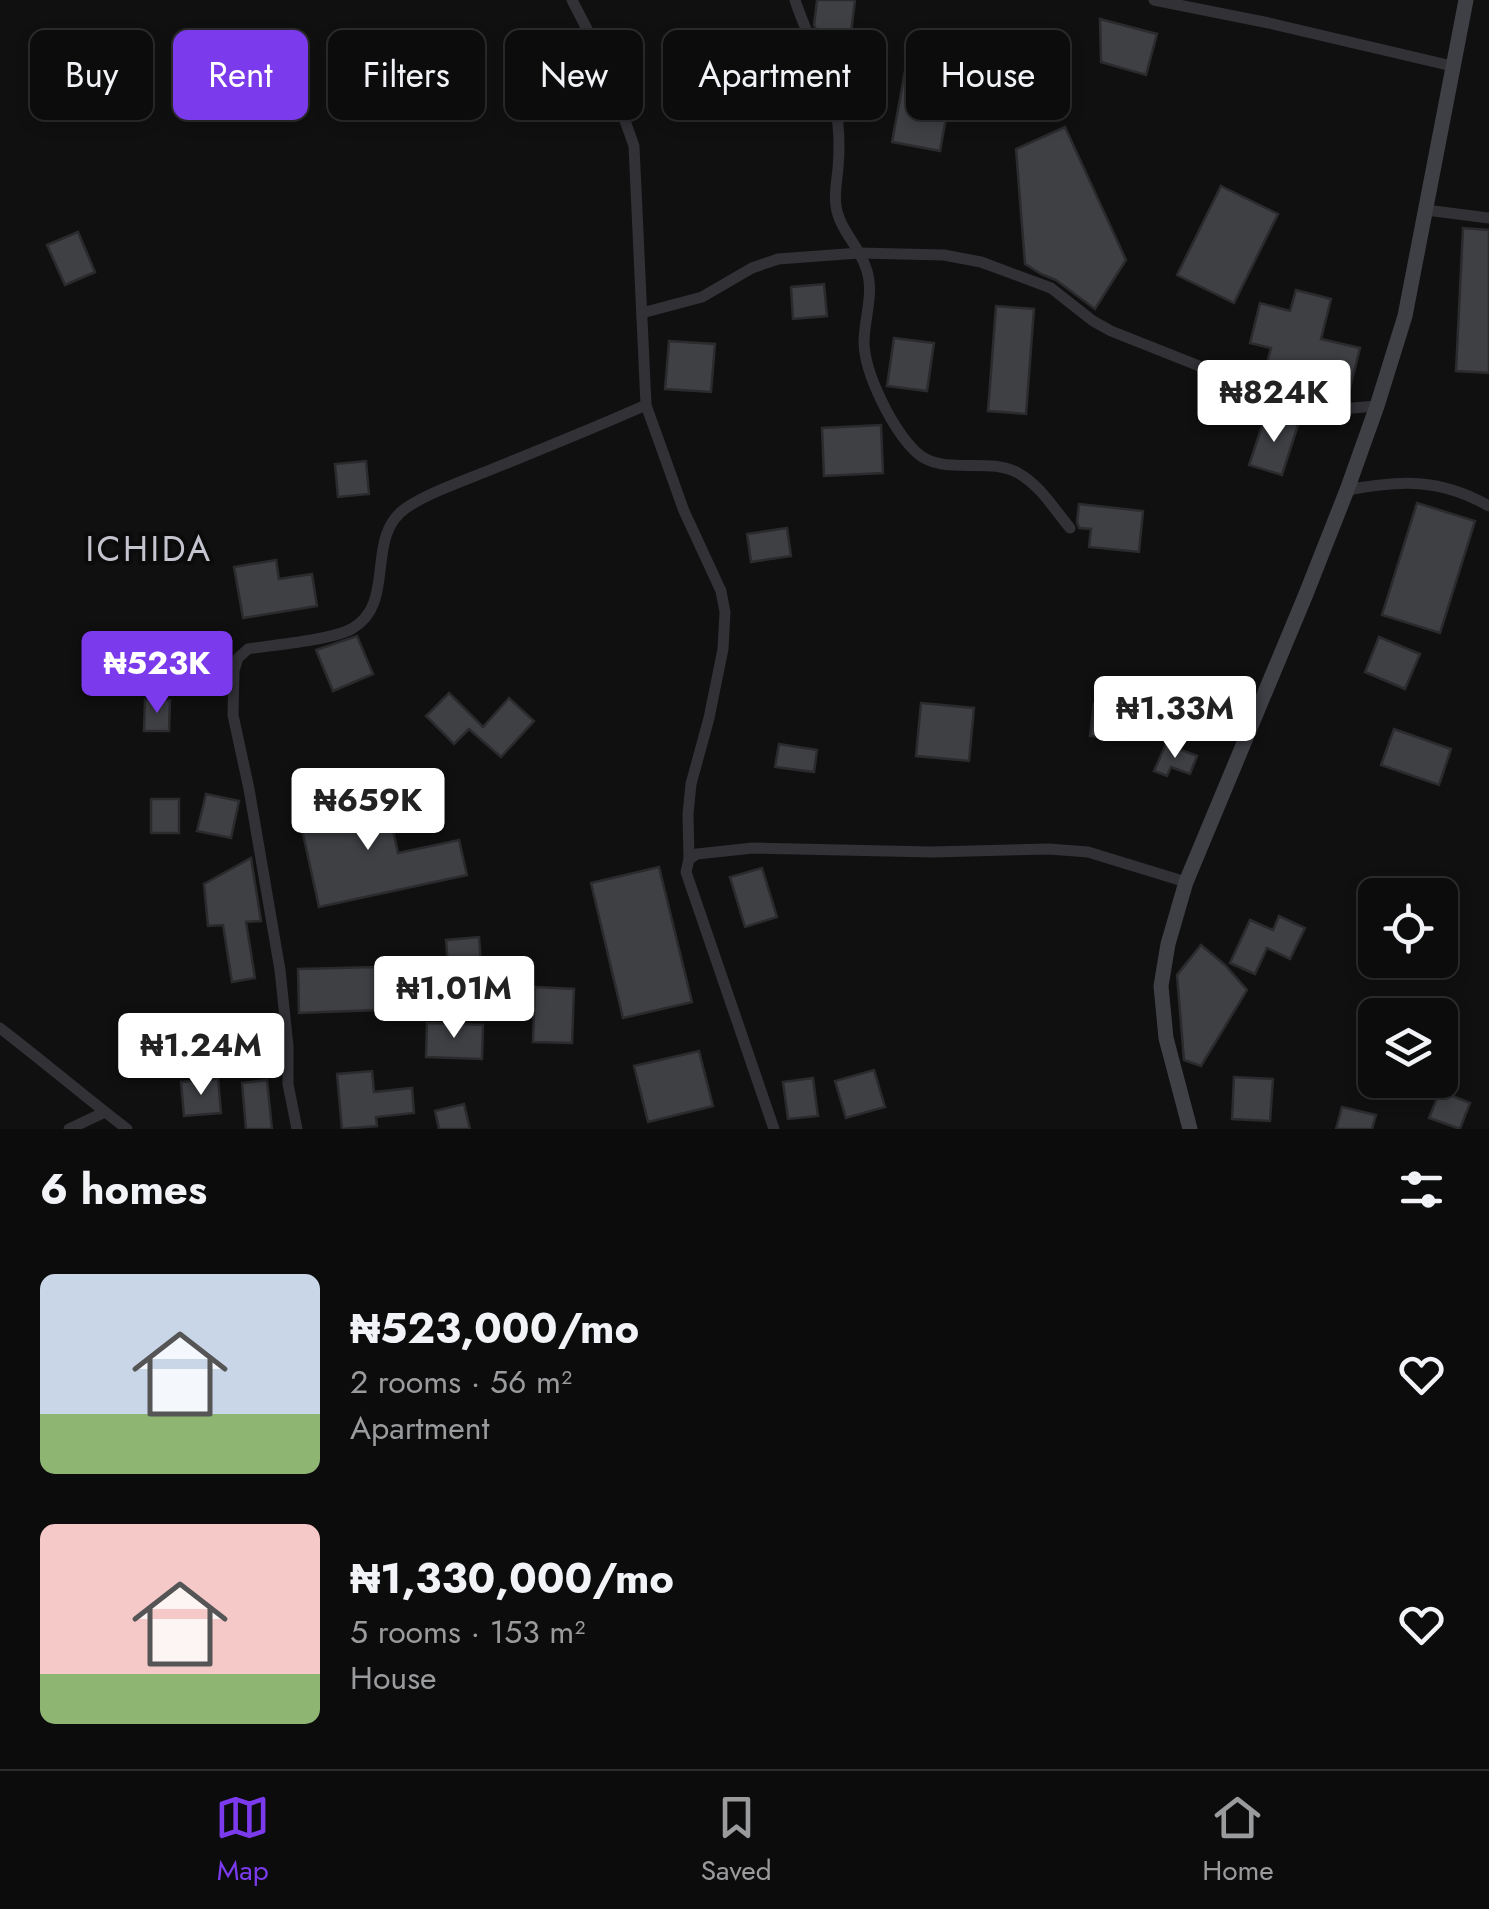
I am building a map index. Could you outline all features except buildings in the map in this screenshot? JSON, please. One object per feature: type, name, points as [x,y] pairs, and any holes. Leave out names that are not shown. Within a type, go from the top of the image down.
[{"type":"main road","points":[[1190,1129],[1166,1038],[1162,986],[1168,944],[1186,882],[1306,594],[1377,406],[1405,316],[1466,0]]},
{"type":"street","points":[[572,0],[605,64],[634,146],[646,405],[684,511],[721,591],[725,612],[723,649],[692,784],[686,865],[688,882],[774,1129]]},
{"type":"street","points":[[795,0],[834,100],[839,157],[835,205],[866,268],[871,291],[864,345],[878,395],[918,454],[933,462],[993,465],[1016,471],[1035,485],[1070,528]]},
{"type":"street","points":[[1154,0],[1452,66]]},
{"type":"street","points":[[1426,210],[1489,218]]},
{"type":"street","points":[[642,313],[702,297],[752,268],[778,259],[859,253],[944,255],[981,262],[1051,288],[1111,331],[1280,398],[1313,406],[1377,406]]},
{"type":"street","points":[[297,1129],[288,1084],[280,970],[233,716],[238,658],[248,648],[330,636],[353,628],[369,613],[377,594],[385,532],[404,509],[646,405]]},
{"type":"street","points":[[1347,490],[1386,482],[1413,482],[1442,487],[1489,506]]},
{"type":"street","points":[[689,858],[753,848],[932,852],[1049,849],[1088,852],[1186,882]]},
{"type":"street","points":[[0,1028],[127,1129]]},
{"type":"street","points":[[69,1129],[103,1113]]},
{"type":"district","name":"ICHIDA","points":[[149,549]]}]
